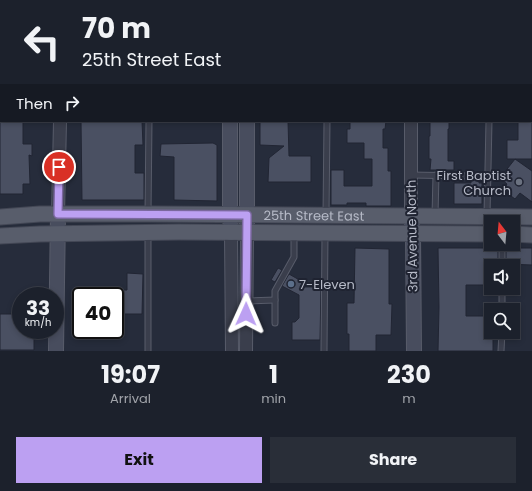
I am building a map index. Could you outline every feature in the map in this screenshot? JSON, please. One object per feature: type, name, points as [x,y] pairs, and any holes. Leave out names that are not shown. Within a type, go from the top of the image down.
[{"type":"main road","points":[[230,122],[231,233]]},
{"type":"main road","points":[[247,232],[248,122]]},
{"type":"main road","name":"25th Street East","points":[[0,217],[58,214],[484,216]]},
{"type":"main road","points":[[56,351],[58,214]]},
{"type":"main road","name":"3rd Avenue North","points":[[411,216],[414,351]]},
{"type":"main road","name":"25th Street East","points":[[520,217],[532,217]]},
{"type":"main road","name":"25th Street East","points":[[0,236],[148,232],[484,234]]},
{"type":"main road","points":[[520,234],[532,235]]},
{"type":"street","points":[[58,214],[60,122]]},
{"type":"street","name":"3rd Avenue North","points":[[411,122],[411,216]]},
{"type":"street","points":[[246,351],[247,232]]},
{"type":"street","points":[[231,233],[232,351]]},
{"type":"lane","points":[[148,214],[149,122]]},
{"type":"lane","points":[[326,215],[328,122]]},
{"type":"lane","points":[[488,215],[489,122]]},
{"type":"lane","points":[[410,175],[465,176]]},
{"type":"lane","points":[[435,216],[436,175]]},
{"type":"lane","points":[[148,232],[148,351]]},
{"type":"lane","points":[[275,323],[275,291],[294,257],[294,233]]},
{"type":"lane","points":[[324,351],[325,233]]},
{"type":"lane","points":[[247,301],[275,300]]},
{"type":"lane","points":[[501,351],[502,339]]},
{"type":"building","points":[[0,122],[23,122],[23,144],[32,144],[32,156],[29,155],[30,184],[23,184],[23,194],[0,194]]},
{"type":"building","points":[[81,122],[142,122],[143,145],[135,145],[135,173],[144,173],[144,200],[82,200]]},
{"type":"building","points":[[260,122],[288,122],[289,156],[311,156],[311,182],[268,182],[269,158],[284,146],[260,145]]},
{"type":"building","points":[[350,122],[386,122],[385,129],[383,129],[383,148],[388,148],[388,171],[391,171],[391,206],[366,206],[366,203],[331,205],[331,170],[344,170],[344,186],[372,186],[372,159],[364,159],[364,143],[347,143],[347,129],[350,129]]},
{"type":"building","points":[[430,122],[449,122],[448,161],[454,161],[454,170],[430,170]]},
{"type":"building","points":[[518,122],[532,122],[532,159],[507,159],[507,140],[518,140]]},
{"type":"building","points":[[213,143],[217,145],[217,201],[174,200],[174,157],[160,156],[161,144]]},
{"type":"building","name":"First Baptist Church","points":[[515,159],[532,171],[532,202],[520,193],[515,199],[503,190],[507,184],[500,178]]},
{"type":"building","points":[[471,177],[479,177],[479,183],[482,183],[482,204],[454,204],[454,183],[471,183]]},
{"type":"building","points":[[355,248],[389,249],[389,304],[392,304],[391,335],[376,335],[376,351],[349,351],[349,334],[347,334],[347,303],[354,303]]},
{"type":"building","points":[[438,248],[484,248],[484,251],[498,251],[498,259],[484,259],[484,285],[466,285],[466,316],[484,316],[484,339],[493,339],[493,351],[438,351]]},
{"type":"building","points":[[520,248],[532,248],[532,265],[520,265],[520,259],[506,259],[506,251],[520,251]]},
{"type":"building","points":[[278,268],[282,270],[275,282],[271,280]]},
{"type":"building","points":[[127,273],[143,274],[142,314],[124,314],[124,290],[127,290]]},
{"type":"building","points":[[289,274],[303,282],[300,287],[321,287],[320,340],[292,340],[292,322],[295,322],[299,318],[299,295],[282,286]]},
{"type":"building","points":[[0,314],[12,314],[12,339],[34,339],[34,350],[0,350]]},
{"type":"place","name":"First Baptist Church","points":[[519,182]]},
{"type":"place","name":"7-Eleven","points":[[291,284]]},
{"type":"route","points":[[59,167],[58,214],[247,215],[246,314]]}]
